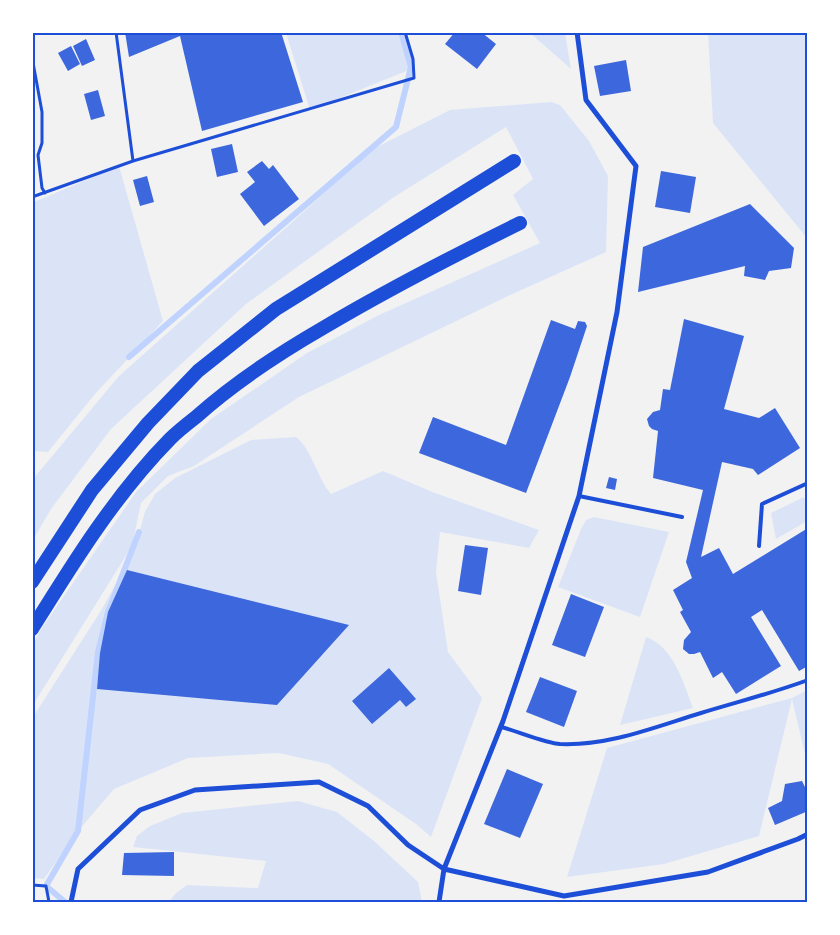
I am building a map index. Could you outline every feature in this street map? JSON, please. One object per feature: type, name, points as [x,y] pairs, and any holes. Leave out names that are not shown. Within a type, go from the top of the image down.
[{"type":"highway","points":[[32,582],[92,490],[148,423],[198,371],[276,309],[514,161]]},
{"type":"highway","points":[[32,629],[69,569],[112,506],[170,439],[220,395],[258,368],[363,304],[445,260],[520,223]]},
{"type":"street","points":[[440,902],[444,870],[501,727],[579,496],[617,312],[636,166],[586,100],[577,32]]},
{"type":"street","points":[[71,902],[78,869],[140,810],[195,790],[318,782],[368,806],[408,845],[444,870],[564,896],[708,872],[808,834]]},
{"type":"lane","points":[[759,546],[762,504],[808,483]]},
{"type":"lane","points":[[579,496],[682,517]]},
{"type":"lane","points":[[501,727],[558,744],[592,743],[634,735],[701,713],[776,692],[808,680]]},
{"type":"path","points":[[116,32],[133,160]]},
{"type":"path","points":[[32,198],[133,160],[310,110],[414,78],[413,59],[406,32]]},
{"type":"path","points":[[32,57],[42,112],[42,143],[38,155],[42,188],[45,193]]},
{"type":"path","points":[[32,885],[46,886],[49,902]]},
{"type":"shaded area","points":[[286,33],[405,33],[414,68],[310,110]]},
{"type":"shaded area","points":[[530,33],[565,33],[571,69]]},
{"type":"shaded area","points":[[708,33],[807,33],[807,238],[713,123]]},
{"type":"shaded area","points":[[551,102],[560,105],[589,141],[608,176],[606,252],[508,296],[299,397],[194,466],[168,476],[141,503],[132,546],[33,705],[33,645],[39,632],[136,492],[211,419],[307,353],[379,315],[540,243],[513,195],[533,179],[506,127],[394,197],[246,304],[111,429],[51,509],[33,540],[33,479],[119,376],[371,150],[450,110]]},
{"type":"shaded area","points":[[119,166],[163,321],[95,394],[48,452],[33,451],[32,203]]},
{"type":"shaded area","points":[[296,437],[302,442],[331,494],[383,471],[435,493],[539,530],[529,548],[440,532],[436,572],[448,652],[482,698],[431,837],[416,824],[328,764],[279,753],[188,758],[114,789],[78,831],[44,879],[33,878],[33,717],[102,609],[134,551],[145,512],[155,494],[175,478],[251,440]]},
{"type":"shaded area","points":[[804,497],[807,506],[807,521],[776,539],[771,513]]},
{"type":"shaded area","points":[[594,517],[669,532],[640,617],[558,587],[581,529],[586,520]]},
{"type":"shaded area","points":[[646,637],[655,642],[670,657],[681,677],[693,708],[620,725]]},
{"type":"shaded area","points":[[807,690],[807,763],[792,699],[759,836],[664,864],[567,877],[607,748],[792,698]]},
{"type":"shaded area","points":[[298,801],[337,812],[374,841],[418,882],[422,902],[169,902],[175,894],[187,885],[258,888],[266,861],[133,847],[137,836],[150,826],[182,813]]},
{"type":"building","points":[[125,32],[281,32],[303,102],[202,131],[180,36],[129,57]]},
{"type":"building","points":[[455,32],[481,32],[496,44],[477,69],[445,44]]},
{"type":"building","points":[[86,39],[95,60],[82,66],[73,46]]},
{"type":"building","points":[[71,46],[80,64],[68,71],[58,53]]},
{"type":"building","points":[[626,60],[631,91],[600,96],[594,66]]},
{"type":"building","points":[[98,90],[105,116],[91,120],[84,94]]},
{"type":"building","points":[[232,144],[238,172],[217,177],[211,149]]},
{"type":"building","points":[[262,161],[269,169],[273,165],[299,199],[264,226],[240,194],[255,182],[247,172]]},
{"type":"building","points":[[661,171],[696,177],[690,213],[655,207]]},
{"type":"building","points":[[147,176],[154,202],[140,206],[133,180]]},
{"type":"building","points":[[750,204],[794,248],[791,268],[769,271],[765,280],[744,276],[745,266],[638,292],[643,247]]},
{"type":"building","points":[[684,319],[744,336],[724,409],[759,418],[775,408],[800,448],[758,475],[753,469],[722,462],[701,557],[719,548],[733,574],[808,528],[808,666],[799,671],[762,610],[751,617],[781,666],[736,694],[722,672],[713,678],[700,652],[689,654],[683,649],[684,640],[691,632],[680,612],[683,610],[673,590],[692,578],[686,562],[703,490],[653,478],[658,431],[649,426],[647,419],[653,412],[660,410],[663,389],[670,390]]},
{"type":"building","points":[[551,320],[575,329],[578,321],[585,322],[587,326],[570,377],[526,493],[419,453],[433,417],[506,445]]},
{"type":"building","points":[[609,477],[617,479],[615,490],[606,488]]},
{"type":"building","points":[[465,545],[488,548],[481,595],[458,591]]},
{"type":"building","points":[[127,570],[349,625],[277,705],[97,689],[100,653],[108,612]]},
{"type":"building","points":[[571,594],[604,607],[585,657],[552,645]]},
{"type":"building","points":[[389,668],[416,699],[406,707],[400,700],[372,724],[352,701]]},
{"type":"building","points":[[540,677],[577,691],[564,727],[526,712]]},
{"type":"building","points":[[507,769],[543,784],[520,838],[484,824]]},
{"type":"building","points":[[802,781],[808,793],[808,811],[775,825],[768,808],[782,801],[785,784]]},
{"type":"building","points":[[174,852],[174,876],[122,875],[124,853]]},
{"type":"waterway","points":[[129,357],[396,127],[411,67],[401,32]]},
{"type":"waterway","points":[[65,902],[46,886],[78,831],[98,652],[108,612],[139,532]]}]
